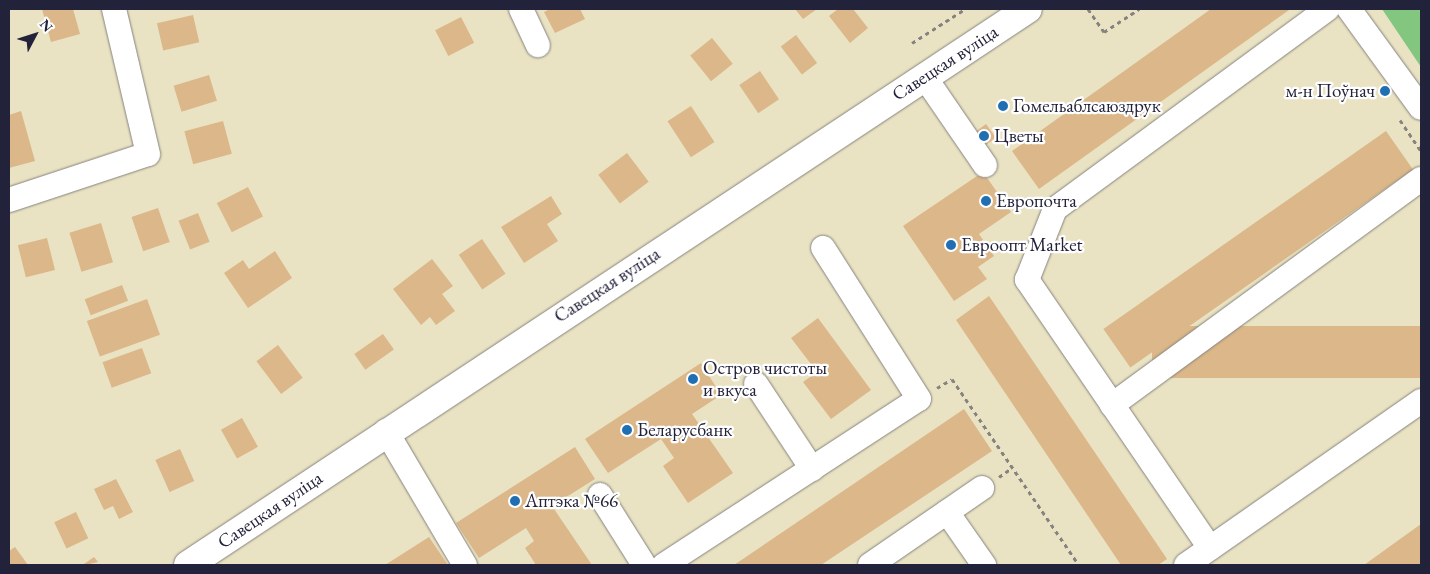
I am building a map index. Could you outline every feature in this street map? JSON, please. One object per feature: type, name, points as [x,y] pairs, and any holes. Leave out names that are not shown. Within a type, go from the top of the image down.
[{"type":"main road","name":"Савецкая вуліца","points":[[188,565],[386,431],[1028,9]]},
{"type":"street","points":[[9,200],[148,154],[114,9]]},
{"type":"street","points":[[521,9],[538,45]]},
{"type":"street","points":[[1210,548],[1027,280],[1055,209],[1327,9]]},
{"type":"street","points":[[1350,9],[1421,108]]},
{"type":"street","points":[[924,76],[985,165]]},
{"type":"street","points":[[1112,405],[1421,179]]},
{"type":"street","points":[[664,565],[919,399],[823,248]]},
{"type":"street","points":[[756,384],[812,469]]},
{"type":"street","points":[[1186,565],[1421,401]]},
{"type":"street","points":[[386,431],[465,565]]},
{"type":"street","points":[[870,565],[982,488]]},
{"type":"street","points":[[600,495],[644,565]]},
{"type":"street","points":[[947,512],[984,565]]},
{"type":"path","points":[[912,43],[965,9]]},
{"type":"path","points":[[1088,9],[1104,32],[1139,9]]},
{"type":"path","points":[[919,399],[952,379],[1080,565]]},
{"type":"green space","points":[[1382,9],[1421,9],[1421,67]]},
{"type":"building","points":[[42,9],[73,9],[80,34],[51,42]]},
{"type":"building","points":[[550,9],[580,9],[585,19],[555,33],[544,12]]},
{"type":"building","points":[[795,9],[817,9],[803,19]]},
{"type":"building","points":[[838,9],[853,9],[868,28],[850,43],[829,16]]},
{"type":"building","points":[[1211,9],[1289,10],[1039,189],[1012,151]]},
{"type":"building","points":[[193,15],[199,42],[163,51],[157,23]]},
{"type":"building","points":[[461,17],[474,43],[448,56],[435,30]]},
{"type":"building","points":[[796,35],[817,63],[802,74],[781,46]]},
{"type":"building","points":[[712,38],[733,64],[711,81],[690,56]]},
{"type":"building","points":[[760,71],[779,99],[758,113],[739,85]]},
{"type":"building","points":[[209,75],[217,101],[182,112],[174,86]]},
{"type":"building","points":[[691,106],[714,142],[691,157],[668,121]]},
{"type":"building","points":[[21,111],[35,161],[9,168],[9,115]]},
{"type":"building","points":[[223,121],[232,154],[193,164],[184,131]]},
{"type":"building","name":"Цветы","points":[[986,124],[996,138],[982,148],[972,134]]},
{"type":"building","points":[[1386,131],[1413,170],[1130,367],[1103,329]]},
{"type":"building","points":[[627,153],[649,182],[620,203],[598,175]]},
{"type":"building","name":"Евроопт Market","points":[[983,172],[1011,212],[979,234],[994,256],[978,267],[987,279],[954,301],[903,226]]},
{"type":"building","points":[[248,187],[263,216],[232,232],[217,203]]},
{"type":"building","points":[[551,196],[562,214],[547,224],[558,241],[524,263],[501,227]]},
{"type":"building","points":[[158,208],[170,242],[143,251],[132,217]]},
{"type":"building","points":[[198,213],[210,242],[190,250],[179,221]]},
{"type":"building","points":[[101,223],[113,262],[81,272],[69,233]]},
{"type":"building","points":[[47,238],[55,270],[26,277],[18,245]]},
{"type":"building","points":[[482,239],[505,274],[482,289],[459,255]]},
{"type":"building","points":[[275,251],[292,278],[248,308],[224,273],[243,260],[249,269]]},
{"type":"building","points":[[432,259],[453,286],[442,294],[455,311],[436,325],[430,317],[421,325],[393,289]]},
{"type":"building","points":[[122,285],[128,301],[91,315],[85,299]]},
{"type":"building","points":[[989,296],[1167,559],[1158,565],[1121,565],[956,320]]},
{"type":"building","points":[[147,299],[160,335],[100,357],[87,321]]},
{"type":"building","points":[[818,318],[871,390],[831,419],[803,382],[817,372],[791,338]]},
{"type":"building","points":[[1152,326],[1421,326],[1421,378],[1152,378]]},
{"type":"building","points":[[383,334],[394,350],[365,370],[354,354]]},
{"type":"building","points":[[278,345],[303,378],[281,394],[256,361]]},
{"type":"building","points":[[142,348],[151,373],[112,388],[103,362]]},
{"type":"building","points":[[701,363],[721,395],[692,414],[733,473],[688,503],[663,466],[674,458],[661,439],[608,473],[585,439]]},
{"type":"building","points":[[964,409],[992,451],[821,565],[734,565]]},
{"type":"building","points":[[242,418],[258,447],[237,458],[221,430]]},
{"type":"building","name":"Аптэка №66","points":[[575,447],[595,479],[552,506],[592,565],[536,565],[525,548],[534,541],[526,528],[479,558],[456,523]]},
{"type":"building","points":[[180,449],[194,481],[170,492],[155,460]]},
{"type":"building","points":[[116,479],[133,512],[119,519],[113,506],[104,510],[94,489]]},
{"type":"building","points":[[76,512],[88,538],[67,548],[54,522]]},
{"type":"building","points":[[1421,524],[1421,565],[1364,565]]},
{"type":"building","points":[[429,537],[448,565],[385,565]]},
{"type":"building","points":[[15,547],[28,565],[9,565],[9,551]]},
{"type":"building","points":[[94,557],[98,562],[84,564]]},
{"type":"place","name":"м-н Поўнач","points":[[1385,91]]},
{"type":"place","name":"Гомельаблсаюздрук","points":[[1003,106]]},
{"type":"place","name":"Цветы","points":[[984,136]]},
{"type":"place","name":"Европочта","points":[[986,201]]},
{"type":"place","name":"Евроопт Market","points":[[951,245]]},
{"type":"place","name":"Остров чистоты и вкуса","points":[[693,379]]},
{"type":"place","name":"Беларусбанк","points":[[627,430]]},
{"type":"place","name":"Аптэка №66","points":[[515,501]]}]
